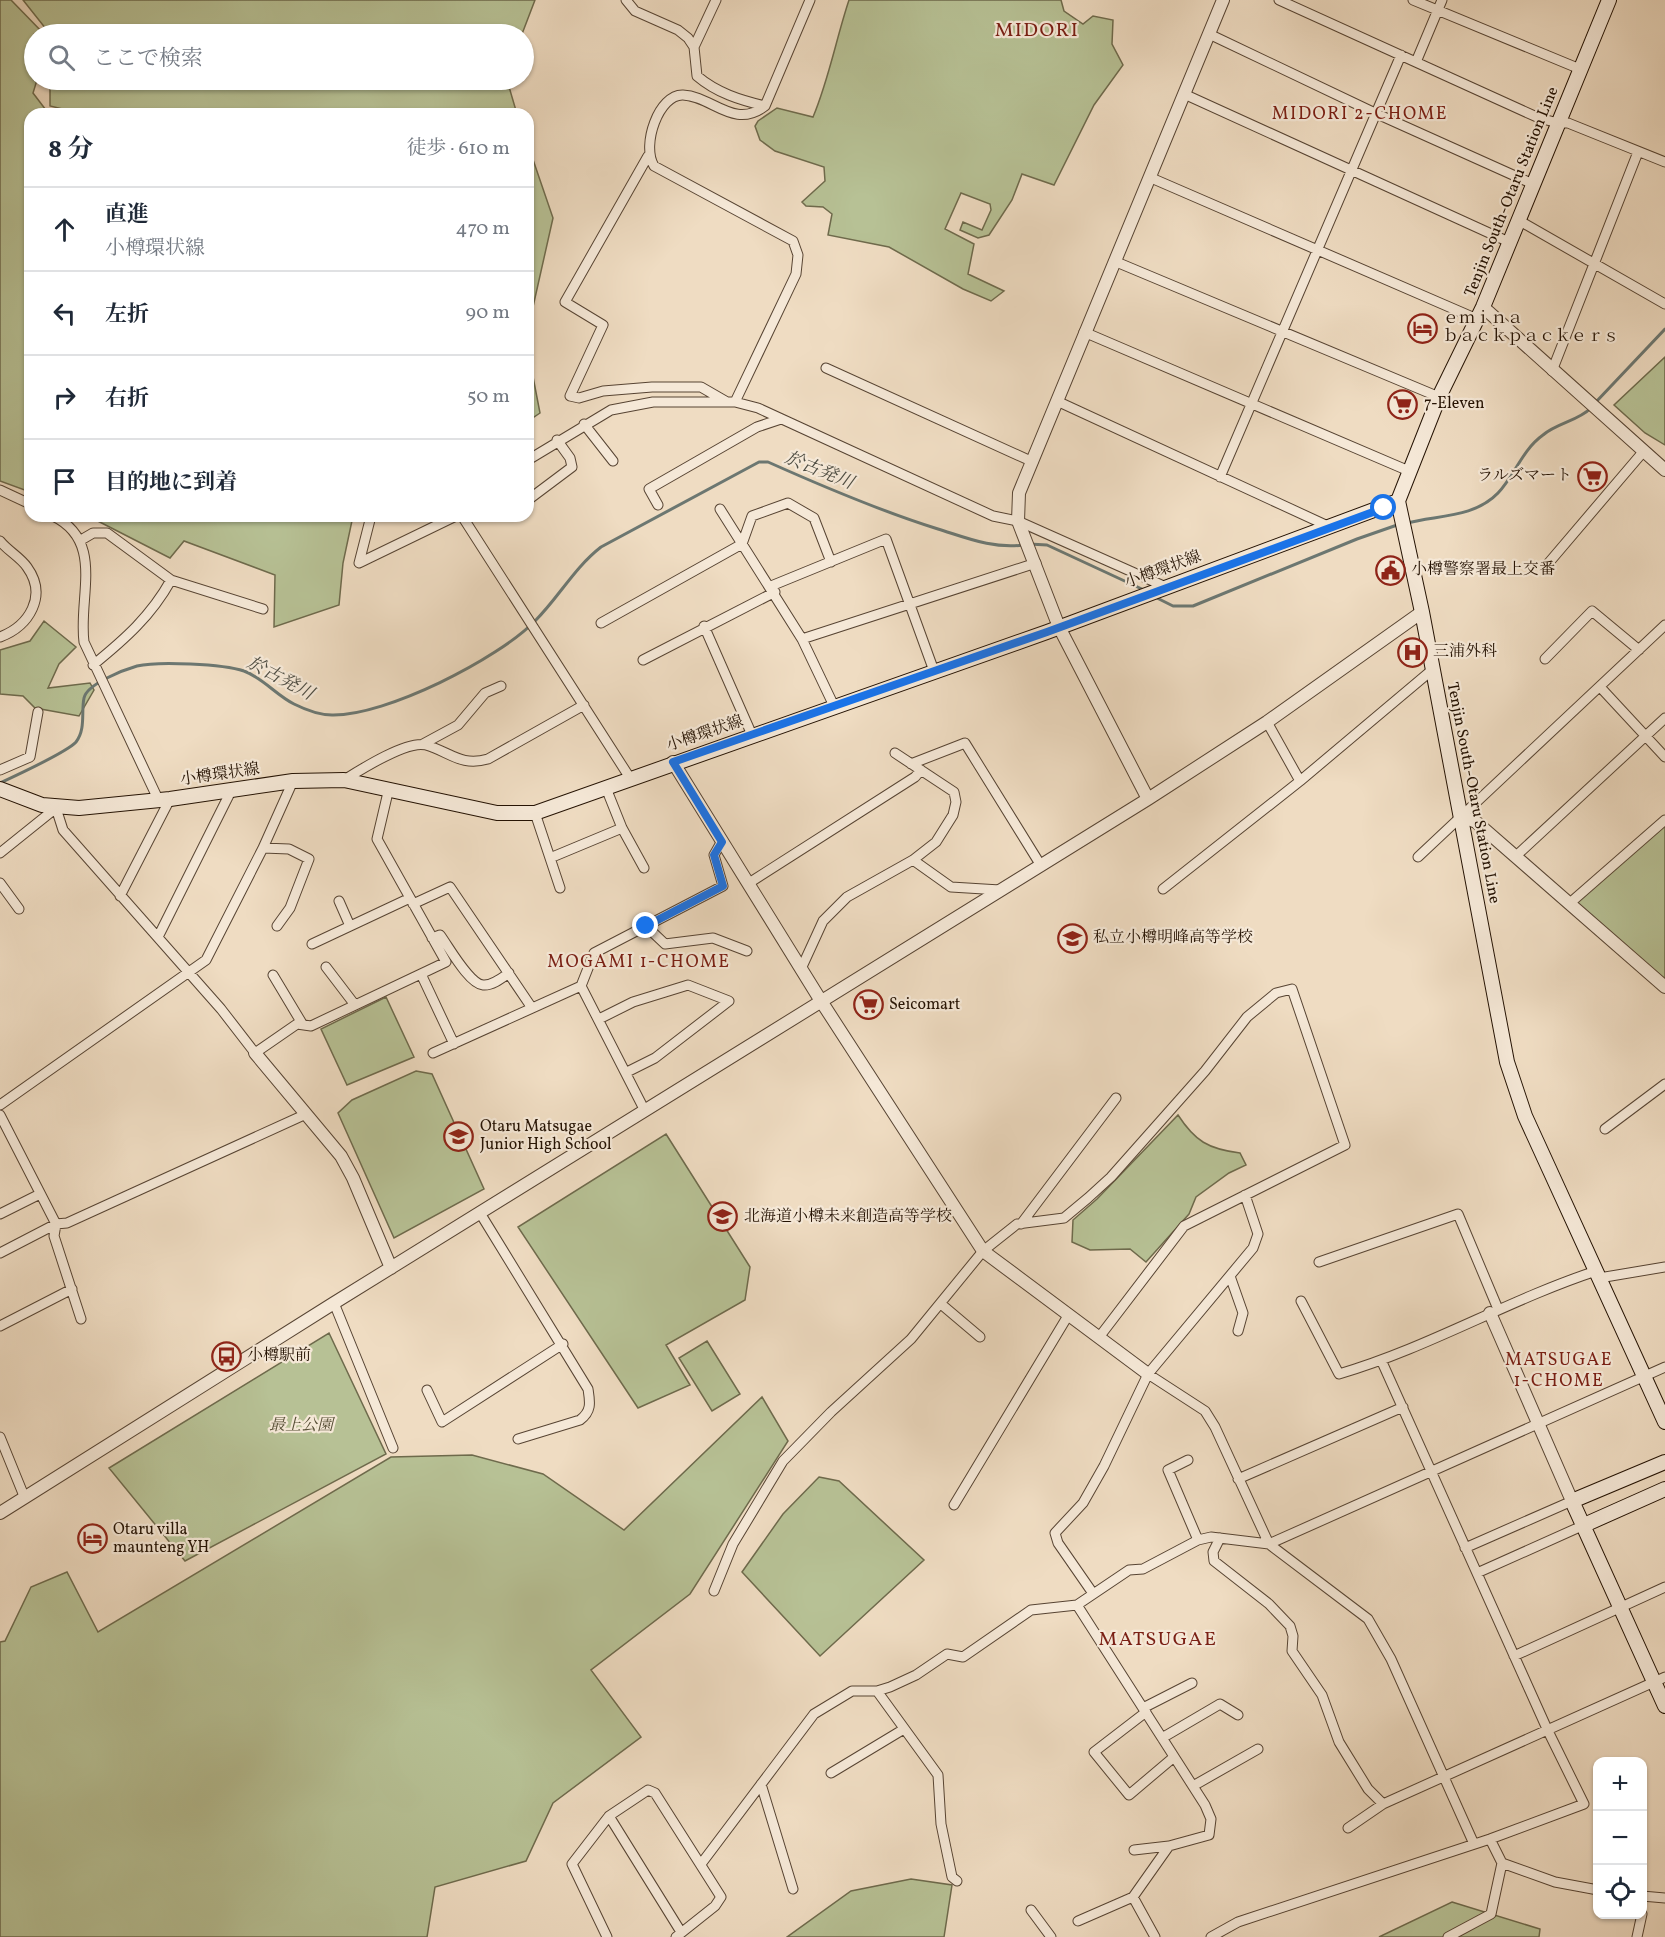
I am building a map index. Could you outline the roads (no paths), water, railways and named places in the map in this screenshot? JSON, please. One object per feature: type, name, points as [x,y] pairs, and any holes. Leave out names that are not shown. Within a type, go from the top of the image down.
[{"type":"main road","name":"Tenjin South-Otaru Station Line","points":[[1605,1],[1580,69],[1480,313],[1439,397],[1409,471],[1399,507],[1422,612],[1507,1062],[1525,1116],[1665,1422]]},
{"type":"main road","name":"小樽環状線","points":[[3,790],[56,808],[80,808],[293,781],[344,780],[496,813],[535,813],[673,762],[1059,627],[1330,527],[1399,507]]},
{"type":"main road","points":[[1665,1462],[1572,1501],[1582,1526],[1660,1680],[1665,1706]]},
{"type":"main road","points":[[1582,1526],[1665,1489]]},
{"type":"street","points":[[626,0],[635,11],[678,30],[694,47]]},
{"type":"street","points":[[716,0],[694,47],[697,76],[709,87],[736,99],[765,106]]},
{"type":"street","points":[[810,0],[765,106],[756,113],[738,116],[682,94],[672,98],[650,131],[648,156],[564,302],[603,325],[570,396],[579,398],[603,391],[652,387],[701,387],[732,402],[758,408],[993,516],[1161,589]]},
{"type":"street","points":[[1148,799],[1059,627],[1020,526],[1019,493],[1059,402],[1084,332],[1223,0]]},
{"type":"street","points":[[1280,0],[1539,118],[1568,123],[1665,162]]},
{"type":"street","points":[[1413,0],[1580,69]]},
{"type":"street","points":[[1416,62],[1442,0]]},
{"type":"street","points":[[1209,34],[1375,113],[1533,184]]},
{"type":"street","points":[[1220,477],[1401,55]]},
{"type":"street","points":[[1184,94],[1509,242]]},
{"type":"street","points":[[1552,371],[1638,152]]},
{"type":"street","points":[[648,156],[663,173],[793,241],[798,255],[796,274],[732,402]]},
{"type":"street","points":[[1149,177],[1318,252],[1480,313],[1552,371],[1665,470]]},
{"type":"street","points":[[1518,220],[1665,304]]},
{"type":"street","points":[[1114,261],[1439,397]]},
{"type":"street","points":[[1084,332],[1409,471]]},
{"type":"street","points":[[826,368],[1033,462]]},
{"type":"street","points":[[534,456],[557,440],[611,410],[653,402],[732,402]]},
{"type":"street","points":[[1059,402],[1330,527]]},
{"type":"street","points":[[658,504],[649,489],[757,427],[781,419]]},
{"type":"street","points":[[584,424],[613,461]]},
{"type":"street","points":[[534,496],[572,467],[570,458],[557,440]]},
{"type":"street","points":[[1546,567],[1643,452]]},
{"type":"street","points":[[0,490],[24,501]]},
{"type":"street","points":[[601,623],[742,544],[752,516],[788,503],[814,518],[831,561]]},
{"type":"street","points":[[720,510],[773,589],[802,639],[834,706]]},
{"type":"street","points":[[66,522],[81,540],[86,573],[81,620],[84,642],[93,665],[164,799],[120,896]]},
{"type":"street","points":[[369,522],[359,563],[444,522]]},
{"type":"street","points":[[466,522],[630,778]]},
{"type":"street","points":[[81,540],[93,533],[107,532],[171,580],[263,609]]},
{"type":"street","points":[[643,660],[773,589],[831,561],[886,540],[934,671]]},
{"type":"street","points":[[0,541],[27,565],[33,578],[35,607],[26,622],[14,632],[0,637]]},
{"type":"street","points":[[802,639],[1036,563]]},
{"type":"street","points":[[93,665],[120,643],[156,608],[171,580]]},
{"type":"street","points":[[1545,659],[1592,611],[1639,650]]},
{"type":"street","points":[[0,1514],[24,1496],[1148,799],[1267,722],[1422,612]]},
{"type":"street","points":[[1418,857],[1601,688],[1665,625]]},
{"type":"street","points":[[704,627],[752,735]]},
{"type":"street","points":[[1163,889],[1300,782],[1432,670]]},
{"type":"street","points":[[344,780],[380,759],[423,744],[458,725],[485,693],[501,686]]},
{"type":"street","points":[[1601,688],[1665,757]]},
{"type":"street","points":[[423,744],[472,764],[488,759],[584,705]]},
{"type":"street","points":[[0,770],[30,757],[38,712]]},
{"type":"street","points":[[1516,856],[1665,718]]},
{"type":"street","points":[[1267,722],[1300,782]]},
{"type":"street","points":[[911,764],[965,743],[1040,864]]},
{"type":"street","points":[[801,969],[823,921],[847,897],[913,861],[936,842],[953,815],[956,802],[954,792],[896,753]]},
{"type":"street","points":[[673,762],[821,1001],[983,1251],[1148,1374],[1205,1411],[1269,1544],[1368,1619],[1391,1659],[1474,1844]]},
{"type":"street","points":[[749,882],[915,777],[921,770]]},
{"type":"street","points":[[0,1104],[206,960],[263,848],[293,781]]},
{"type":"street","points":[[255,1053],[297,1024],[311,1026],[446,962],[377,839],[389,788]]},
{"type":"street","points":[[606,788],[622,828],[644,868]]},
{"type":"street","points":[[158,937],[231,790]]},
{"type":"street","points":[[0,853],[56,808],[63,830],[190,973],[345,1163],[391,1269]]},
{"type":"street","points":[[535,813],[560,888]]},
{"type":"street","points":[[1461,816],[1476,822],[1665,987]]},
{"type":"street","points":[[1569,903],[1665,820]]},
{"type":"street","points":[[550,858],[622,828]]},
{"type":"street","points":[[433,1053],[581,986],[594,953],[723,886],[714,855],[722,842]]},
{"type":"street","points":[[263,848],[289,849],[309,859],[290,908],[277,926]]},
{"type":"street","points":[[913,861],[951,887],[999,890]]},
{"type":"street","points":[[0,883],[19,909]]},
{"type":"street","points":[[312,944],[350,926],[450,887],[532,1008]]},
{"type":"street","points":[[339,901],[350,926]]},
{"type":"street","points":[[646,926],[665,944],[713,938],[747,951]]},
{"type":"street","points":[[432,938],[440,935],[471,980],[483,985],[495,982],[508,973]]},
{"type":"street","points":[[326,967],[355,1005]]},
{"type":"street","points":[[421,974],[454,1044]]},
{"type":"street","points":[[273,975],[303,1025]]},
{"type":"street","points":[[581,986],[645,1111]]},
{"type":"street","points":[[599,1019],[633,1002],[688,986],[729,1001],[655,1058],[627,1072]]},
{"type":"street","points":[[1021,1224],[1064,1218],[1088,1198],[1111,1177],[1205,1071],[1247,1017],[1276,993],[1292,989],[1345,1145],[1184,1226],[1100,1336]]},
{"type":"street","points":[[1605,1129],[1665,1084]]},
{"type":"street","points":[[714,1591],[733,1544],[783,1461],[831,1412],[911,1339],[983,1251],[1021,1224],[1116,1098]]},
{"type":"street","points":[[0,1253],[56,1224],[67,1223],[304,1115]]},
{"type":"street","points":[[0,1117],[56,1224],[54,1236],[81,1319]]},
{"type":"street","points":[[0,1214],[40,1194]]},
{"type":"street","points":[[1092,1592],[1058,1543],[1055,1533],[1083,1503],[1104,1466],[1148,1374],[1253,1248],[1258,1234],[1245,1195]]},
{"type":"street","points":[[480,1213],[588,1389],[590,1403],[588,1414],[563,1427],[518,1439]]},
{"type":"street","points":[[1319,1262],[1458,1214],[1537,1423],[1572,1501],[1466,1548]]},
{"type":"street","points":[[1301,1301],[1339,1374],[1382,1362],[1548,1286],[1598,1275],[1665,1267]]},
{"type":"street","points":[[1230,1276],[1243,1313],[1238,1331]]},
{"type":"street","points":[[0,1326],[72,1289]]},
{"type":"street","points":[[334,1303],[393,1448]]},
{"type":"street","points":[[941,1304],[980,1337]]},
{"type":"street","points":[[954,1505],[1069,1314]]},
{"type":"street","points":[[427,1390],[442,1422],[562,1344]]},
{"type":"street","points":[[1216,1936],[1238,1922],[1490,1839],[1584,1804],[1548,1731],[1382,1362]]},
{"type":"street","points":[[701,1864],[814,1714],[852,1691],[877,1691],[916,1675],[947,1654],[963,1657],[1031,1610],[1077,1605],[1092,1592],[1129,1570],[1143,1569],[1198,1540],[1220,1538],[1269,1544],[1665,1367]]},
{"type":"street","points":[[1238,1479],[1402,1407]]},
{"type":"street","points":[[0,1437],[24,1496]]},
{"type":"street","points":[[1188,1460],[1168,1470],[1198,1540]]},
{"type":"street","points":[[1477,1573],[1582,1526]]},
{"type":"street","points":[[1220,1538],[1213,1551],[1214,1562],[1269,1604],[1290,1626],[1293,1636],[1292,1651],[1322,1695],[1339,1742],[1368,1789],[1383,1804]]},
{"type":"street","points":[[1514,1656],[1665,1587]]},
{"type":"street","points":[[1077,1605],[1193,1786],[1211,1819],[1209,1835],[1168,1846],[1134,1850]]},
{"type":"street","points":[[1348,1828],[1383,1804],[1444,1779],[1660,1680]]},
{"type":"street","points":[[1174,1757],[1130,1795],[1094,1752],[1144,1710],[1192,1683]]},
{"type":"street","points":[[877,1691],[938,1775],[941,1824],[952,1877],[957,1881]]},
{"type":"street","points":[[1162,1738],[1220,1704],[1238,1715]]},
{"type":"street","points":[[831,1773],[904,1729]]},
{"type":"street","points":[[1193,1786],[1258,1749]]},
{"type":"street","points":[[760,1784],[793,1889]]},
{"type":"street","points":[[607,1937],[572,1864],[609,1816],[648,1790],[656,1793],[721,1897],[715,1906],[678,1935],[609,1816]]},
{"type":"street","points":[[1448,1937],[1491,1914],[1502,1863],[1490,1839]]},
{"type":"street","points":[[1078,1921],[1133,1897],[1168,1846]]},
{"type":"street","points":[[1502,1863],[1555,1882],[1593,1889]]},
{"type":"street","points":[[1647,1896],[1665,1898]]},
{"type":"street","points":[[1133,1897],[1155,1937]]},
{"type":"street","points":[[1031,1910],[1051,1937]]},
{"type":"street","points":[[1637,1937],[1641,1919]]},
{"type":"waterway","name":"於古発川","points":[[1595,403],[1665,329]]},
{"type":"waterway","name":"於古発川","points":[[1407,523],[1467,511],[1488,501],[1504,486],[1536,441],[1549,431],[1591,408]]},
{"type":"waterway","name":"於古発川","points":[[0,783],[52,758],[76,742],[81,732],[83,703],[87,693],[106,678],[137,666],[190,664],[244,671],[294,704],[327,715],[355,713],[410,696],[469,668],[518,636],[544,612],[583,564],[601,547],[759,462],[768,462],[873,506],[959,536],[991,544],[1023,545]]},
{"type":"waterway","name":"於古発川","points":[[1155,597],[1173,606],[1193,606],[1357,539],[1400,524]]},
{"type":"waterway","name":"於古発川","points":[[1029,544],[1047,545],[1144,590]]},
{"type":"place","name":"ｅｍｉｎａ ｂａｃｋｐａｃｋｅｒｓ","points":[[1422,328]]},
{"type":"place","name":"7-Eleven","points":[[1403,404]]},
{"type":"place","name":"ラルズマート","points":[[1593,476]]},
{"type":"place","name":"小樽警察署最上交番","points":[[1390,570]]},
{"type":"place","name":"三浦外科","points":[[1412,652]]},
{"type":"place","name":"私立小樽明峰高等学校","points":[[1072,938]]},
{"type":"place","name":"Seicomart","points":[[868,1005]]},
{"type":"place","name":"Otaru Matsugae Junior High School","points":[[459,1136]]},
{"type":"place","name":"北海道小樽未来創造高等学校","points":[[723,1217]]},
{"type":"place","name":"小樽駅前","points":[[226,1356]]},
{"type":"place","name":"Otaru villa maunteng YH","points":[[92,1539]]},
{"type":"district","name":"MIDORI","points":[[1037,31]]},
{"type":"district","name":"MIDORI 2-CHOME","points":[[1360,114]]},
{"type":"district","name":"MOGAMI 1-CHOME","points":[[639,962]]},
{"type":"district","name":"MATSUGAE 1-CHOME","points":[[1559,1370]]},
{"type":"district","name":"MATSUGAE","points":[[1158,1640]]},
{"type":"park label","name":"最上公園","points":[[301,1426]]}]
